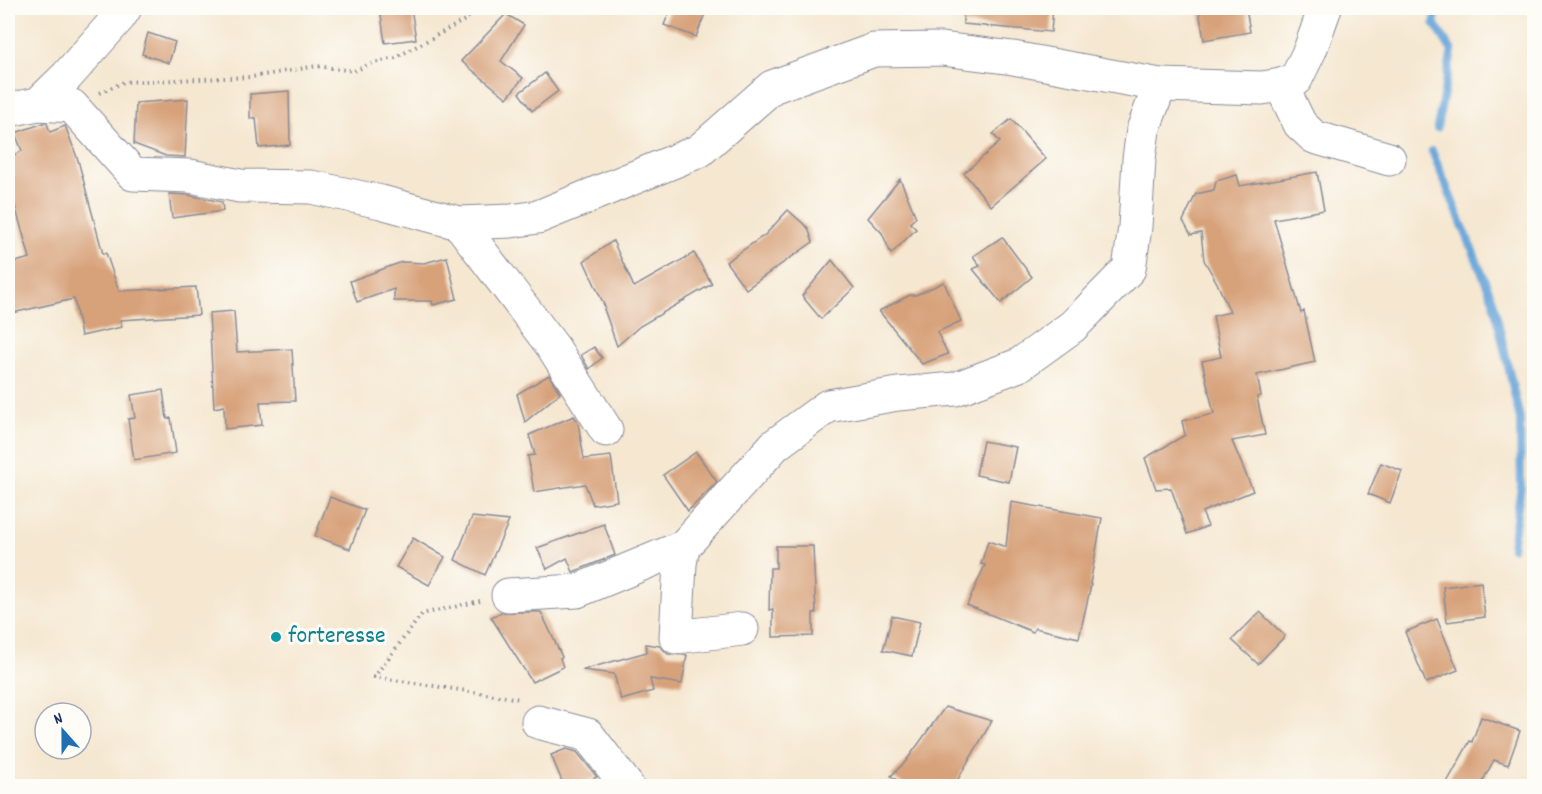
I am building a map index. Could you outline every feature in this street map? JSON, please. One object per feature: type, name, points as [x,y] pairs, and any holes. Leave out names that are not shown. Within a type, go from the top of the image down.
[{"type":"street","points":[[23,107],[67,76],[125,8]]},
{"type":"street","points":[[23,107],[72,106],[132,174],[190,176],[240,186],[311,187],[381,202],[459,223],[511,221],[538,217],[699,151],[772,87],[874,50],[942,49],[1012,58],[1160,85],[1262,88],[1281,85],[1296,79],[1310,50],[1325,8]]},
{"type":"street","points":[[508,595],[577,591],[683,547],[775,445],[828,406],[898,394],[955,389],[1019,365],[1073,326],[1129,269],[1136,226],[1139,159],[1143,130],[1160,85]]},
{"type":"street","points":[[1281,85],[1300,124],[1314,137],[1389,159]]},
{"type":"street","points":[[459,223],[553,347],[606,430]]},
{"type":"street","points":[[683,547],[676,636],[742,629]]},
{"type":"street","points":[[538,722],[588,735],[627,786]]},
{"type":"path","points":[[72,106],[124,82],[252,77],[317,66],[354,71],[373,63],[395,58],[465,20],[478,8]]},
{"type":"path","points":[[508,595],[422,614],[374,677],[524,699],[538,722]]},
{"type":"building","points":[[380,8],[411,8],[416,39],[385,43]]},
{"type":"building","points":[[671,8],[707,8],[696,37],[664,25]]},
{"type":"building","points":[[963,8],[1053,8],[1051,32],[963,24]]},
{"type":"building","points":[[1246,8],[1250,32],[1204,40],[1199,10]]},
{"type":"building","points":[[506,14],[524,25],[501,61],[523,78],[507,98],[461,61]]},
{"type":"building","points":[[148,33],[175,42],[169,63],[142,54]]},
{"type":"building","points":[[545,73],[558,91],[532,111],[519,93]]},
{"type":"building","points":[[289,91],[290,145],[259,148],[256,118],[250,118],[250,94]]},
{"type":"building","points":[[188,99],[185,157],[166,156],[134,144],[136,103]]},
{"type":"building","points":[[1011,119],[1046,159],[991,206],[964,173],[1000,142],[993,134]]},
{"type":"building","points":[[47,123],[50,132],[65,126],[66,128],[78,160],[103,254],[106,253],[119,291],[196,287],[199,315],[120,320],[122,327],[81,336],[74,299],[8,314],[8,264],[30,258],[8,182],[8,158],[22,151],[15,133]]},
{"type":"building","points":[[1317,172],[1324,210],[1274,219],[1301,313],[1304,311],[1315,362],[1257,375],[1261,396],[1257,397],[1265,435],[1232,441],[1253,491],[1202,512],[1208,526],[1187,534],[1171,488],[1156,489],[1145,458],[1185,435],[1182,421],[1214,414],[1202,361],[1221,357],[1213,316],[1230,312],[1204,260],[1201,233],[1191,235],[1183,221],[1196,194],[1214,190],[1216,181],[1237,175],[1240,186]]},
{"type":"building","points":[[900,179],[916,217],[910,223],[916,229],[891,254],[882,233],[868,218]]},
{"type":"building","points":[[169,194],[188,195],[222,202],[223,211],[172,218]]},
{"type":"building","points":[[788,210],[808,228],[813,242],[746,289],[726,262],[766,234]]},
{"type":"building","points":[[1002,237],[1032,277],[1001,303],[973,269],[980,266],[973,256]]},
{"type":"building","points":[[613,241],[634,287],[694,253],[712,284],[640,326],[617,346],[605,307],[584,261]]},
{"type":"building","points":[[447,257],[457,299],[433,305],[432,301],[394,301],[394,289],[357,302],[350,281],[402,262],[424,263]]},
{"type":"building","points":[[832,260],[854,288],[821,319],[802,296]]},
{"type":"building","points":[[944,282],[961,321],[937,332],[948,354],[922,364],[879,311],[910,295],[916,295]]},
{"type":"building","points":[[234,311],[237,352],[292,349],[295,401],[260,402],[262,425],[225,429],[224,406],[214,408],[209,313]]},
{"type":"building","points":[[594,347],[602,358],[589,369],[581,355]]},
{"type":"building","points":[[549,375],[560,393],[525,422],[517,394]]},
{"type":"building","points":[[163,390],[167,419],[171,418],[176,453],[134,460],[128,419],[135,418],[131,395]]},
{"type":"building","points":[[574,416],[578,422],[584,459],[611,456],[617,501],[593,505],[585,484],[534,492],[528,456],[535,455],[529,435]]},
{"type":"building","points":[[983,441],[1016,447],[1009,482],[976,475]]},
{"type":"building","points":[[696,452],[717,482],[688,511],[663,475]]},
{"type":"building","points":[[1381,463],[1402,471],[1390,503],[1368,494]]},
{"type":"building","points":[[330,497],[365,510],[350,549],[315,536]]},
{"type":"building","points":[[1011,502],[1102,518],[1091,585],[1079,638],[1035,628],[1033,632],[967,605],[985,565],[981,564],[988,541],[1006,547]]},
{"type":"building","points":[[472,517],[509,521],[485,575],[455,560]]},
{"type":"building","points":[[604,524],[615,555],[573,572],[567,558],[547,569],[537,548]]},
{"type":"building","points":[[413,538],[445,557],[429,585],[396,567]]},
{"type":"building","points":[[776,546],[813,546],[816,613],[813,613],[813,636],[773,637],[773,609],[769,610],[770,568],[776,568]]},
{"type":"building","points":[[1481,582],[1485,617],[1447,622],[1443,587]]},
{"type":"building","points":[[502,612],[541,612],[562,657],[560,658],[563,667],[532,682],[491,617]]},
{"type":"building","points":[[1260,612],[1285,636],[1258,664],[1232,640]]},
{"type":"building","points":[[892,616],[920,622],[912,656],[883,650]]},
{"type":"building","points":[[1437,619],[1458,670],[1426,683],[1405,632]]},
{"type":"building","points":[[646,644],[660,646],[668,654],[687,655],[682,684],[650,679],[653,691],[621,700],[614,674],[582,670],[647,652]]},
{"type":"building","points":[[945,707],[992,721],[954,786],[906,786],[891,776],[906,761]]},
{"type":"building","points":[[1481,717],[1520,731],[1508,765],[1494,760],[1480,786],[1445,786],[1470,741],[1472,742]]},
{"type":"building","points":[[566,749],[577,752],[597,777],[576,786],[564,786],[551,755]]},
{"type":"waterway","points":[[1437,128],[1452,51],[1434,23],[1438,8]]},
{"type":"waterway","points":[[1432,151],[1493,300],[1520,419],[1521,486],[1512,548]]},
{"type":"place","name":"forteresse","points":[[276,637]]}]
